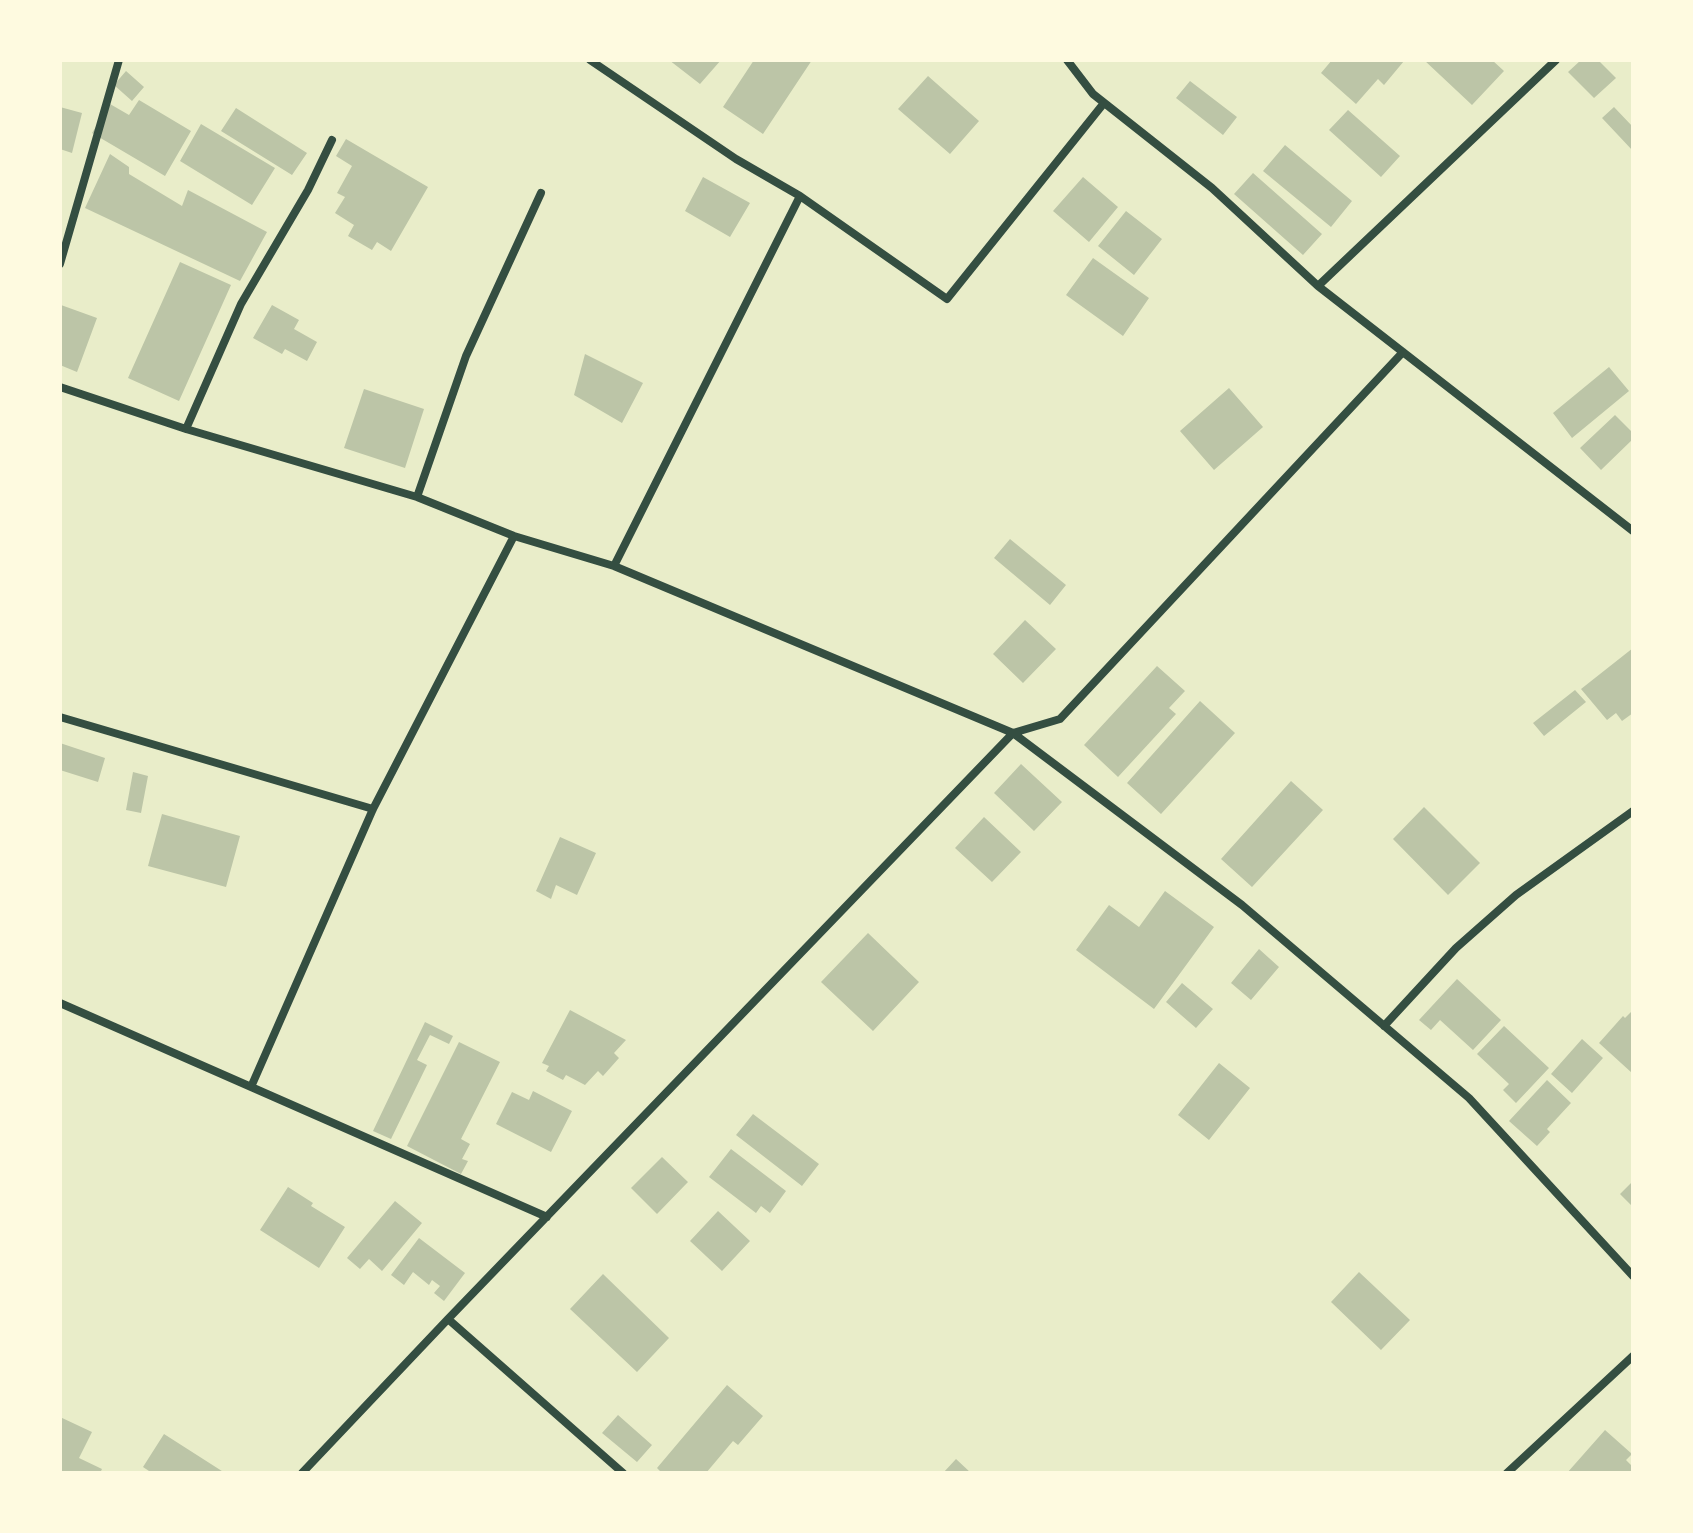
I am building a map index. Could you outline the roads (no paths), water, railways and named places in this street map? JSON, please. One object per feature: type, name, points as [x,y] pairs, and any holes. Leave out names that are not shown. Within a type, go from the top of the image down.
[{"type":"street","points":[[60,264],[119,60]]},
{"type":"street","points":[[590,60],[736,159],[800,196],[947,299],[1104,103]]},
{"type":"street","points":[[1067,60],[1093,94],[1212,188],[1318,286],[1633,531]]},
{"type":"street","points":[[1318,286],[1556,60]]},
{"type":"street","points":[[186,429],[241,304],[308,190],[332,140]]},
{"type":"street","points":[[417,497],[466,356],[541,193]]},
{"type":"street","points":[[614,566],[800,196]]},
{"type":"street","points":[[302,1473],[1013,733],[1060,719],[1403,352]]},
{"type":"street","points":[[60,387],[186,429],[417,497],[514,536],[614,566],[1013,733],[1242,905],[1469,1098],[1633,1276]]},
{"type":"street","points":[[251,1087],[373,809],[514,536]]},
{"type":"street","points":[[60,717],[373,809]]},
{"type":"street","points":[[1384,1026],[1456,948],[1516,895],[1633,811]]},
{"type":"street","points":[[60,1003],[547,1217]]},
{"type":"street","points":[[448,1319],[623,1473]]},
{"type":"street","points":[[1507,1473],[1633,1356]]}]
